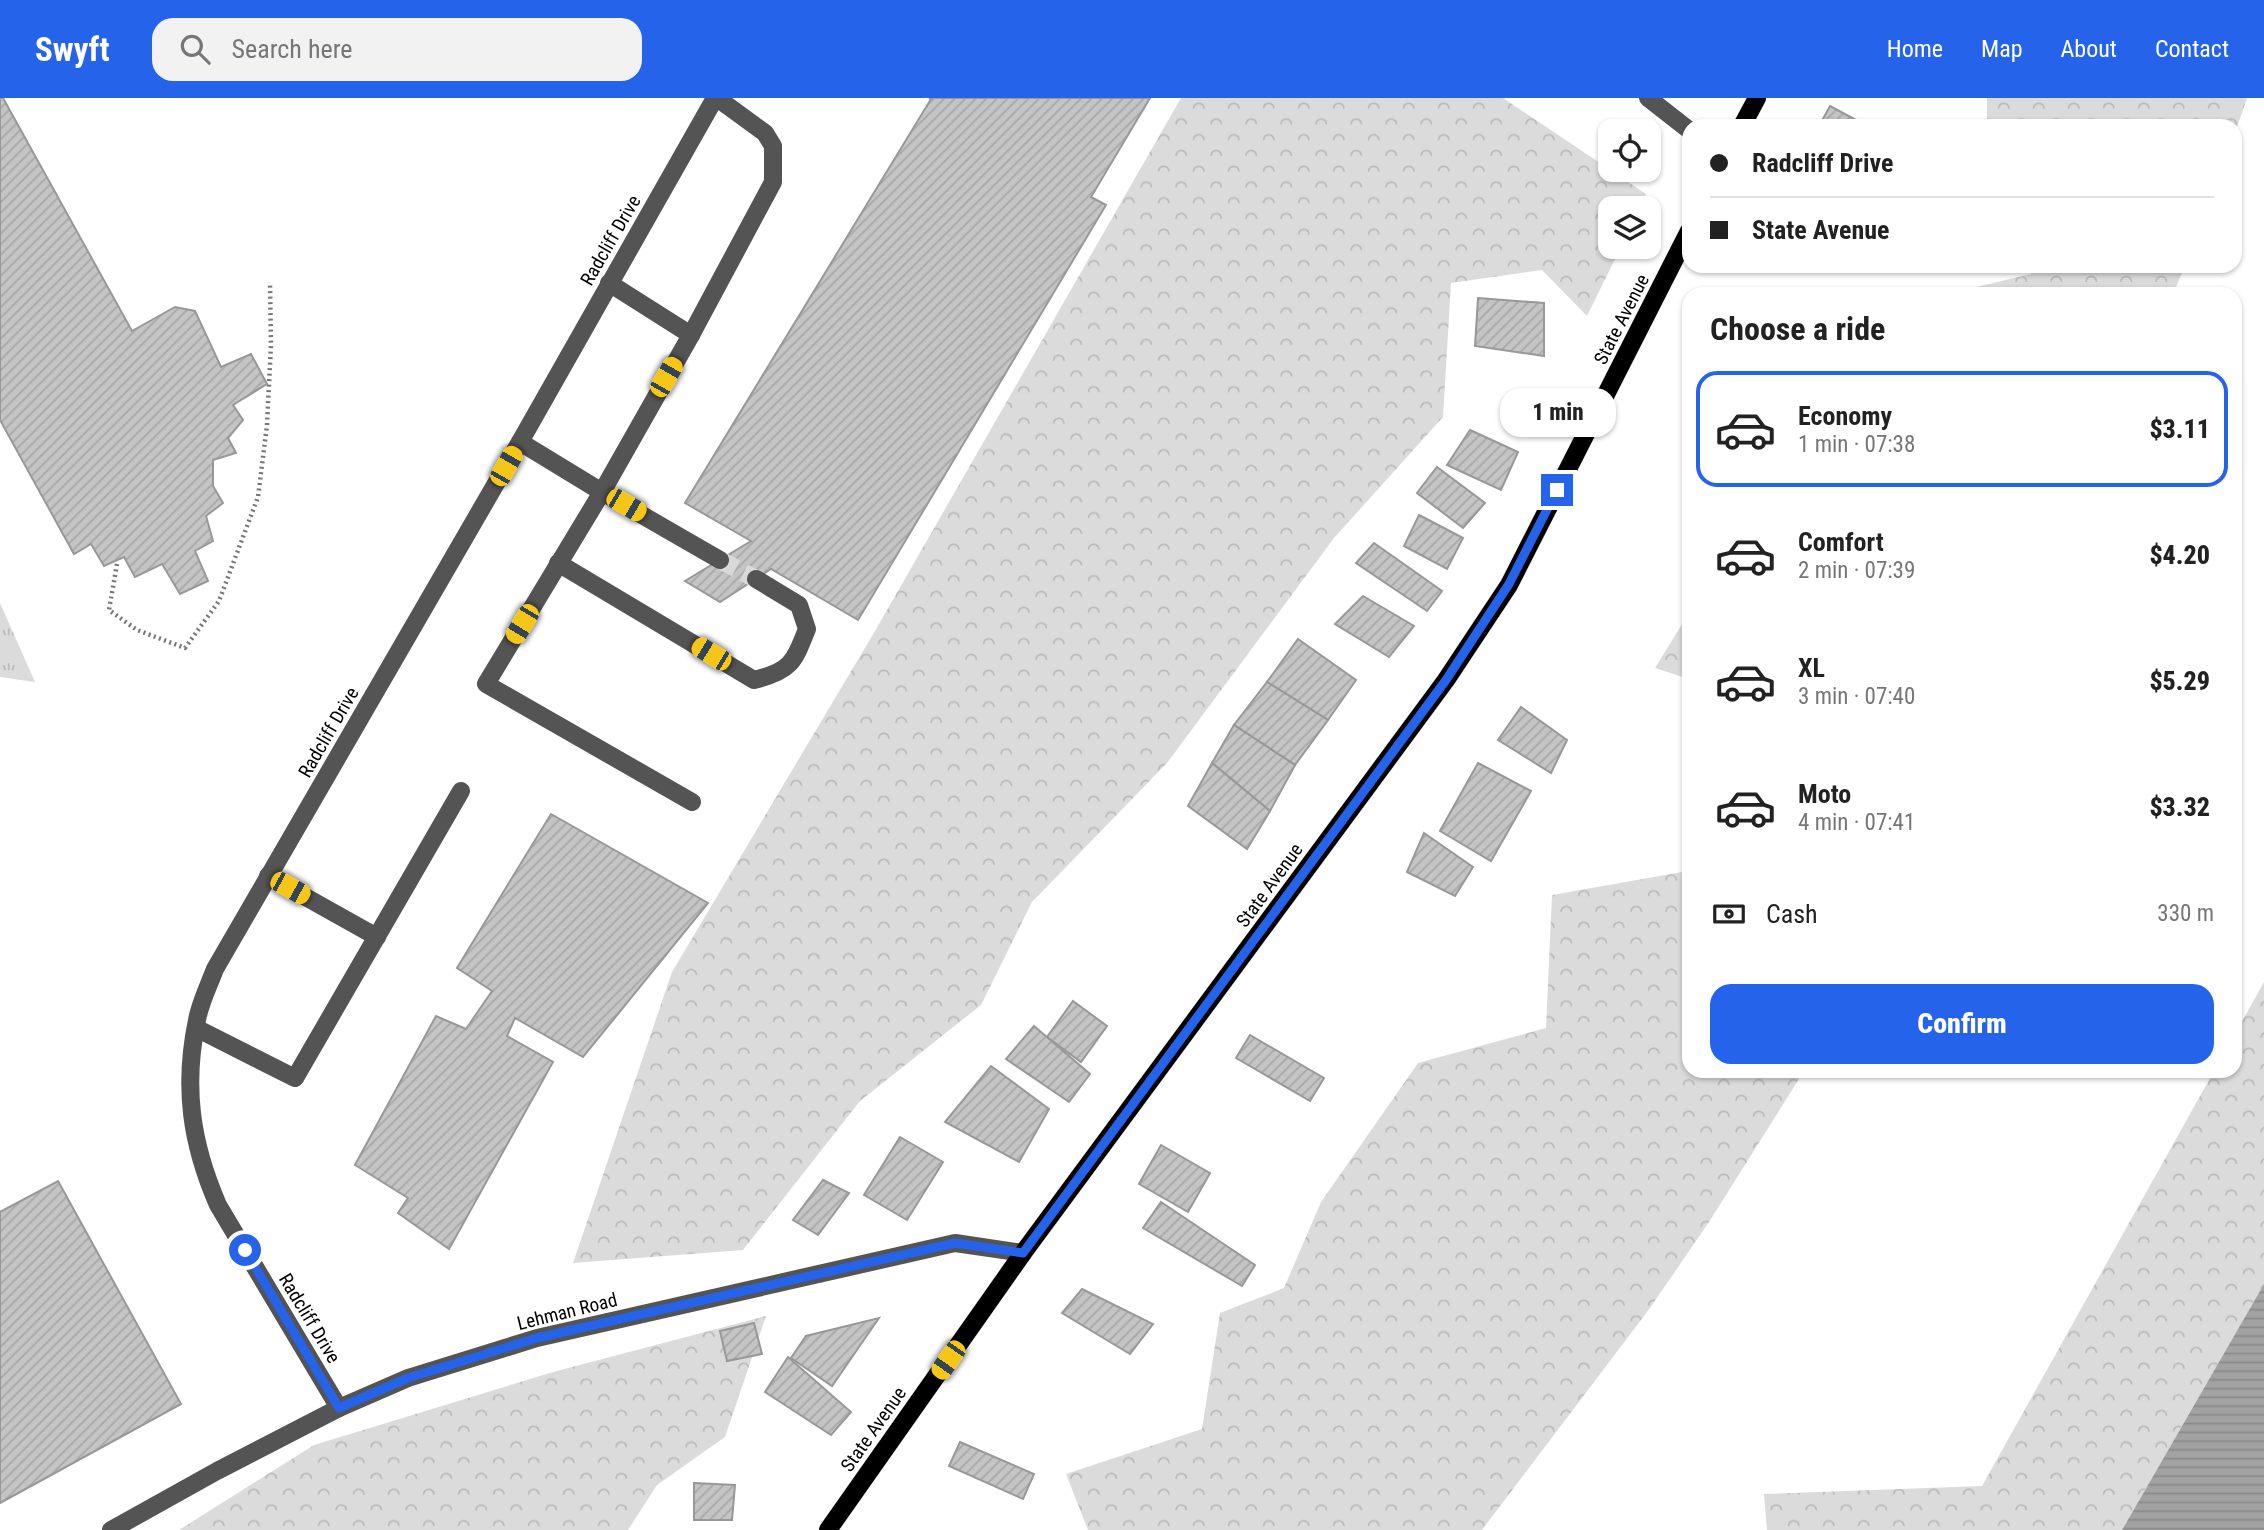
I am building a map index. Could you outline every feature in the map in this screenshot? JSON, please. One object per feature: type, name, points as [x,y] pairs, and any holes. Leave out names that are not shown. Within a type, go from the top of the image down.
[{"type":"main road","points":[[1746,119],[1757,98]]},
{"type":"main road","name":"State Avenue","points":[[828,1530],[1023,1253],[1446,680],[1509,584],[1682,245]]},
{"type":"street","name":"Radcliff Drive","points":[[339,1408],[218,1205],[204,1173],[191,1122],[189,1070],[196,1028],[215,969],[716,98]]},
{"type":"street","points":[[692,802],[486,684],[602,492],[691,335],[773,181],[773,146],[765,133],[716,98]]},
{"type":"street","points":[[1648,98],[1682,125]]},
{"type":"street","points":[[609,284],[691,335]]},
{"type":"street","points":[[520,442],[720,560]]},
{"type":"street","points":[[558,563],[754,680],[779,674],[796,657],[807,629],[799,605],[756,579]]},
{"type":"street","points":[[196,1028],[295,1078],[461,792]]},
{"type":"street","points":[[268,876],[377,937]]},
{"type":"street","name":"Lehman Road","points":[[111,1530],[339,1408],[408,1378],[537,1338],[955,1243],[1023,1253]]},
{"type":"path","points":[[117,565],[109,610],[137,630],[185,648],[219,601],[258,496],[267,425],[271,345],[270,282]]},
{"type":"green space","points":[[1181,98],[1503,98],[1598,162],[1598,182],[1628,182],[1646,194],[1598,196],[1598,259],[1615,259],[1587,316],[1542,270],[1451,283],[1443,417],[1334,538],[1167,763],[1032,902],[981,1005],[860,1101],[743,1250],[573,1263],[672,972],[875,631]]},
{"type":"green space","points":[[1987,98],[2247,98],[2240,119],[1987,119]]},
{"type":"green space","points":[[2182,273],[2176,287],[1976,287],[2031,274]]},
{"type":"green space","points":[[0,603],[35,682],[0,677]]},
{"type":"green space","points":[[1682,624],[1682,677],[1655,668]]},
{"type":"green space","points":[[1682,872],[1682,1078],[1800,1078],[1709,1222],[1650,1308],[1482,1530],[1088,1530],[1066,1474],[1202,1429],[1220,1313],[1284,1288],[1321,1202],[1418,1063],[1546,1028],[1552,895]]},
{"type":"green space","points":[[2264,982],[2264,1284],[2122,1530],[1767,1530],[1764,1494],[1982,1486],[2210,1078],[2242,1078],[2242,1021]]},
{"type":"green space","points":[[766,1316],[725,1437],[657,1485],[628,1530],[179,1530],[314,1445],[553,1372]]},
{"type":"shaded area","points":[[2264,1284],[2264,1530],[2122,1530]]},
{"type":"building","points":[[0,98],[3,98],[132,331],[175,307],[195,311],[221,367],[251,354],[267,384],[233,405],[243,420],[228,438],[236,453],[213,460],[213,486],[223,503],[206,516],[213,541],[195,551],[208,581],[180,594],[162,564],[135,577],[124,557],[104,566],[91,544],[74,554],[0,420]]},
{"type":"building","points":[[929,98],[1150,98],[1091,197],[1106,205],[858,620],[771,569],[720,602],[685,581],[751,541],[685,503],[931,99]]},
{"type":"building","points":[[1830,106],[1854,119],[1823,119]]},
{"type":"building","points":[[1478,298],[1544,303],[1544,356],[1475,346]]},
{"type":"building","points":[[1470,430],[1518,452],[1501,490],[1447,465]]},
{"type":"building","points":[[1437,467],[1485,503],[1463,528],[1417,493]]},
{"type":"building","points":[[1419,515],[1463,538],[1447,569],[1404,546]]},
{"type":"building","points":[[1374,543],[1442,591],[1427,611],[1356,563]]},
{"type":"building","points":[[1363,596],[1414,626],[1389,657],[1335,624]]},
{"type":"building","points":[[1298,639],[1356,680],[1328,720],[1267,682]]},
{"type":"building","points":[[1267,682],[1328,720],[1295,765],[1234,725]]},
{"type":"building","points":[[1521,707],[1567,740],[1551,773],[1498,740]]},
{"type":"building","points":[[1234,725],[1295,765],[1270,811],[1212,763]]},
{"type":"building","points":[[1212,763],[1270,811],[1247,849],[1188,806]]},
{"type":"building","points":[[1478,763],[1531,791],[1491,861],[1440,831]]},
{"type":"building","points":[[551,814],[708,903],[583,1057],[515,1018],[507,1036],[553,1062],[449,1249],[398,1213],[408,1198],[355,1165],[436,1016],[466,1029],[492,991],[457,968]]},
{"type":"building","points":[[1424,833],[1473,867],[1455,896],[1407,872]]},
{"type":"building","points":[[1073,1001],[1107,1026],[1081,1062],[1047,1037]]},
{"type":"building","points":[[1034,1026],[1090,1074],[1069,1102],[1006,1059]]},
{"type":"building","points":[[1250,1035],[1324,1078],[1310,1101],[1236,1058]]},
{"type":"building","points":[[991,1066],[1049,1109],[1019,1162],[945,1122]]},
{"type":"building","points":[[900,1137],[943,1162],[907,1220],[864,1195]]},
{"type":"building","points":[[1161,1145],[1210,1173],[1188,1212],[1139,1184]]},
{"type":"building","points":[[823,1180],[849,1193],[818,1235],[793,1220]]},
{"type":"building","points":[[58,1181],[181,1404],[0,1503],[0,1212]]},
{"type":"building","points":[[1161,1202],[1255,1265],[1242,1286],[1143,1228]]},
{"type":"building","points":[[1082,1289],[1153,1324],[1130,1354],[1062,1313]]},
{"type":"building","points":[[879,1318],[832,1386],[791,1358],[806,1336]]},
{"type":"building","points":[[754,1323],[762,1354],[727,1361],[720,1331]]},
{"type":"building","points":[[788,1357],[851,1412],[831,1435],[765,1392]]},
{"type":"building","points":[[960,1442],[1034,1474],[1023,1499],[949,1466]]},
{"type":"building","points":[[694,1483],[735,1485],[732,1520],[694,1520]]},
{"type":"tunnel","points":[[720,560],[756,579]]},
{"type":"route","points":[[245,1250],[339,1408],[408,1378],[537,1338],[955,1243],[1023,1253],[1446,680],[1509,584],[1557,490]]}]
